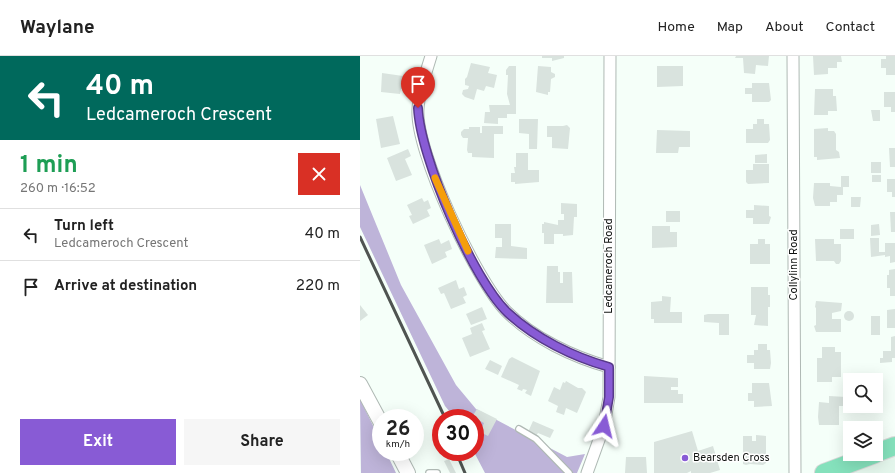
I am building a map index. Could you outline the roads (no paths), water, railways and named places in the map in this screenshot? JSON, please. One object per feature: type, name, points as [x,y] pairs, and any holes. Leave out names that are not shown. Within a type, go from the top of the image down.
[{"type":"main road","points":[[883,451],[895,446]]},
{"type":"main road","points":[[824,473],[856,461]]},
{"type":"street","points":[[431,56],[420,91],[418,108],[421,134],[446,204],[466,248],[486,284],[507,312],[528,330],[587,361],[609,367]]},
{"type":"street","name":"Ledcameroch Road","points":[[586,473],[604,426],[607,412],[609,367],[610,56]]},
{"type":"street","name":"Collylinn Road","points":[[793,56],[795,473]]},
{"type":"street","points":[[360,384],[373,409]]},
{"type":"street","points":[[402,461],[408,473]]},
{"type":"lane","points":[[519,429],[536,439],[568,473]]},
{"type":"lane","points":[[429,473],[437,473]]},
{"type":"railway","points":[[360,237],[441,409]]},
{"type":"railway","points":[[460,461],[465,473]]},
{"type":"place","name":"Bearsden Cross","points":[[685,458]]}]
